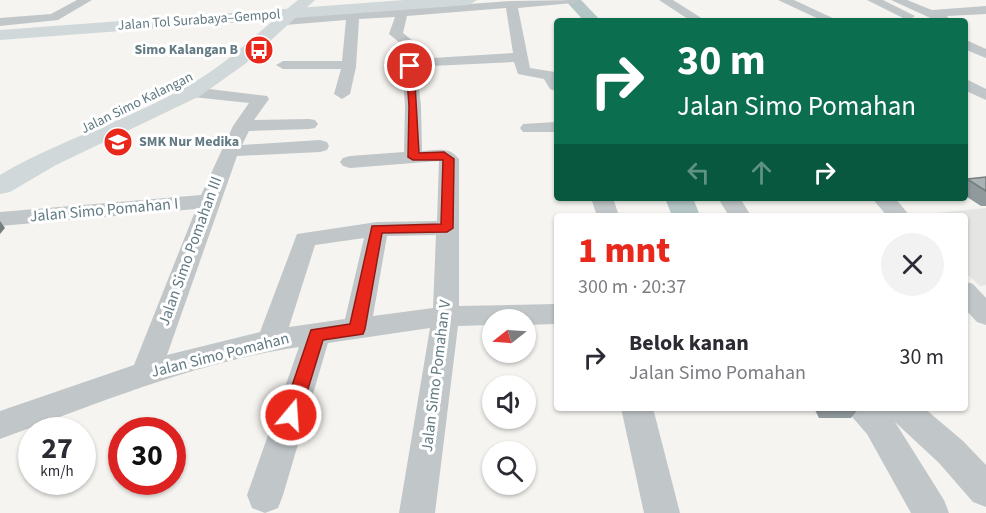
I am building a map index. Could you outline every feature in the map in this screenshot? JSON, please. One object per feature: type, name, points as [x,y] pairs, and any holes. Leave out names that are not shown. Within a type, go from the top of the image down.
[{"type":"highway","name":"Jalan Tol Surabaya–Gempol","points":[[0,35],[259,13],[305,5],[469,0]]},
{"type":"highway","name":"Jalan Tol Surabaya–Gempol","points":[[305,5],[403,6]]},
{"type":"highway","name":"Jalan Tol Surabaya–Gempol","points":[[0,29],[259,13]]},
{"type":"main road","name":"Jalan Simo Kalangan","points":[[0,186],[61,152],[193,92],[223,72],[305,5]]},
{"type":"main road","name":"Jalan Simo Kalangan","points":[[0,167],[139,105],[189,79],[305,5]]},
{"type":"street","points":[[0,22],[54,17],[86,0]]},
{"type":"street","points":[[285,21],[353,16],[403,6],[511,4],[571,0]]},
{"type":"street","points":[[664,0],[695,18]]},
{"type":"street","points":[[784,0],[826,18]]},
{"type":"street","points":[[873,0],[912,18]]},
{"type":"street","points":[[897,0],[940,18]]},
{"type":"street","points":[[511,4],[520,57],[525,72],[550,75],[554,82]]},
{"type":"street","points":[[403,6],[396,34],[407,42],[413,106],[413,157]]},
{"type":"street","points":[[932,14],[986,10]]},
{"type":"street","points":[[342,94],[349,65],[353,16]]},
{"type":"street","points":[[973,36],[986,54]]},
{"type":"street","points":[[432,62],[520,57]]},
{"type":"street","points":[[283,65],[349,65]]},
{"type":"street","points":[[968,77],[986,76]]},
{"type":"street","points":[[968,85],[986,95]]},
{"type":"street","name":"Jalan Simo Pomahan III","points":[[146,373],[209,201],[242,126],[250,111],[261,98],[193,92]]},
{"type":"street","points":[[242,126],[309,124]]},
{"type":"street","points":[[529,128],[554,127]]},
{"type":"street","points":[[230,151],[320,146]]},
{"type":"street","name":"Jalan Simo Pomahan V","points":[[350,162],[448,156],[446,316],[417,513]]},
{"type":"street","name":"Jalan Simo Pomahan I","points":[[0,219],[209,201]]},
{"type":"street","points":[[886,201],[896,213]]},
{"type":"street","points":[[271,340],[305,239],[376,229],[447,228]]},
{"type":"street","points":[[357,329],[376,229]]},
{"type":"street","points":[[968,295],[986,315]]},
{"type":"street","name":"Jalan Simo Pomahan","points":[[5,424],[146,373],[271,340],[446,316],[554,314]]},
{"type":"street","points":[[968,315],[986,315]]},
{"type":"street","points":[[265,495],[317,334]]},
{"type":"street","points":[[639,411],[662,513]]},
{"type":"street","points":[[867,411],[878,424],[931,513]]},
{"type":"street","points":[[904,411],[951,452],[986,490]]},
{"type":"shaded area","points":[[986,208],[986,285],[980,286],[968,275],[968,213],[935,213]]},
{"type":"building","points":[[986,177],[986,191],[968,180]]},
{"type":"waterway","points":[[573,0],[590,18]]},
{"type":"waterway","points":[[680,201],[685,213]]},
{"type":"place","name":"Simo Kalangan B","points":[[259,50]]},
{"type":"place","name":"SMK Nur Medika","points":[[118,142]]},
{"type":"route","points":[[291,415],[317,334],[357,329],[376,229],[447,228],[448,156],[413,157],[410,66]]}]
